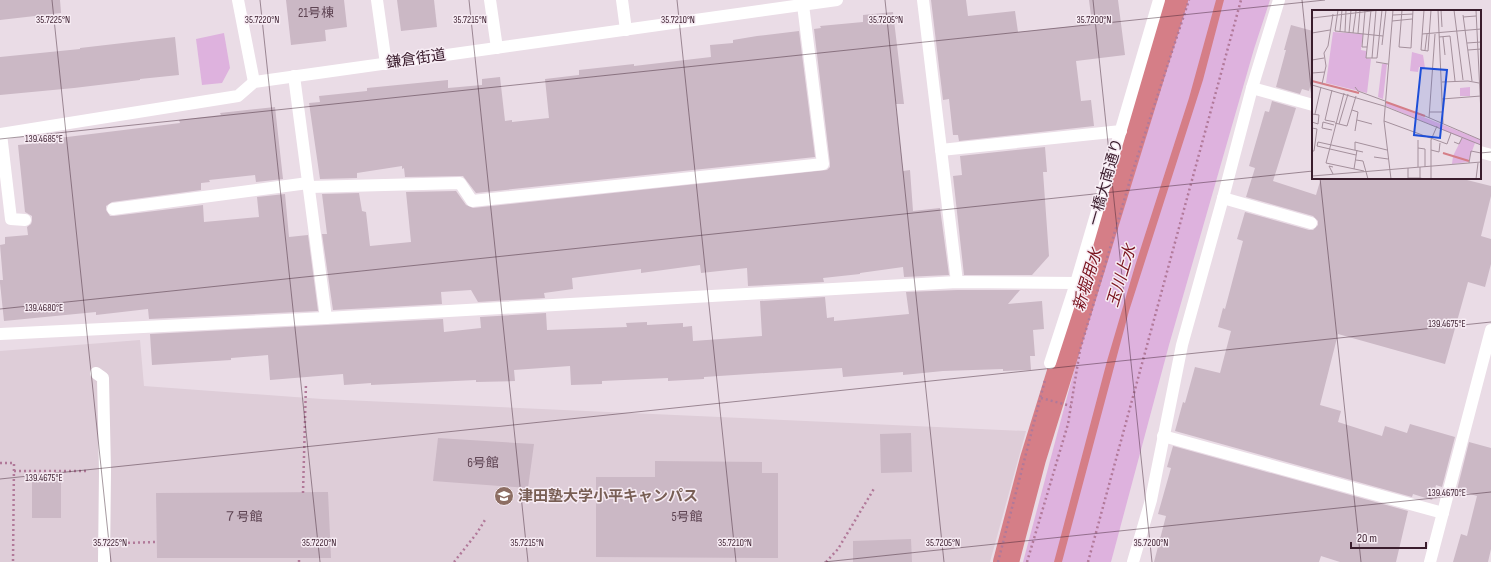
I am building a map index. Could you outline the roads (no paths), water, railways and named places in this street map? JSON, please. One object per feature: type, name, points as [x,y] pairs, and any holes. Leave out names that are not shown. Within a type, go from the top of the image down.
[{"type":"street","points":[[25,220],[11,219],[0,134],[238,96],[254,82],[238,0]]},
{"type":"street","points":[[377,0],[386,64]]},
{"type":"street","points":[[490,0],[497,48]]},
{"type":"street","points":[[622,0],[626,30]]},
{"type":"street","name":"鎌倉街道","points":[[254,82],[626,30],[777,4],[803,5],[837,0]]},
{"type":"street","points":[[923,0],[957,282]]},
{"type":"street","name":"一橋大南通り","points":[[1050,363],[1076,283],[1159,0]]},
{"type":"street","points":[[1133,562],[1151,500],[1182,345],[1252,88],[1279,0]]},
{"type":"street","points":[[113,209],[309,185],[460,182],[472,201],[823,164],[803,5]]},
{"type":"street","points":[[294,76],[326,318]]},
{"type":"street","points":[[1252,88],[1312,106]]},
{"type":"street","points":[[941,150],[1120,132]]},
{"type":"street","points":[[1481,152],[1491,155]]},
{"type":"street","points":[[1223,198],[1311,222]]},
{"type":"street","points":[[0,334],[326,318],[957,282],[1076,283]]},
{"type":"street","points":[[1430,562],[1491,330]]},
{"type":"street","points":[[96,373],[103,378],[105,471],[104,562]]},
{"type":"street","points":[[1163,436],[1443,513]]},
{"type":"waterway","name":"新堀用水","points":[[1006,562],[1033,459],[1175,0]]},
{"type":"place","name":"津田塾大学小平キャンパス","points":[[504,496]]},
{"type":"water label","name":"玉川上水","points":[[1122,276]]}]
